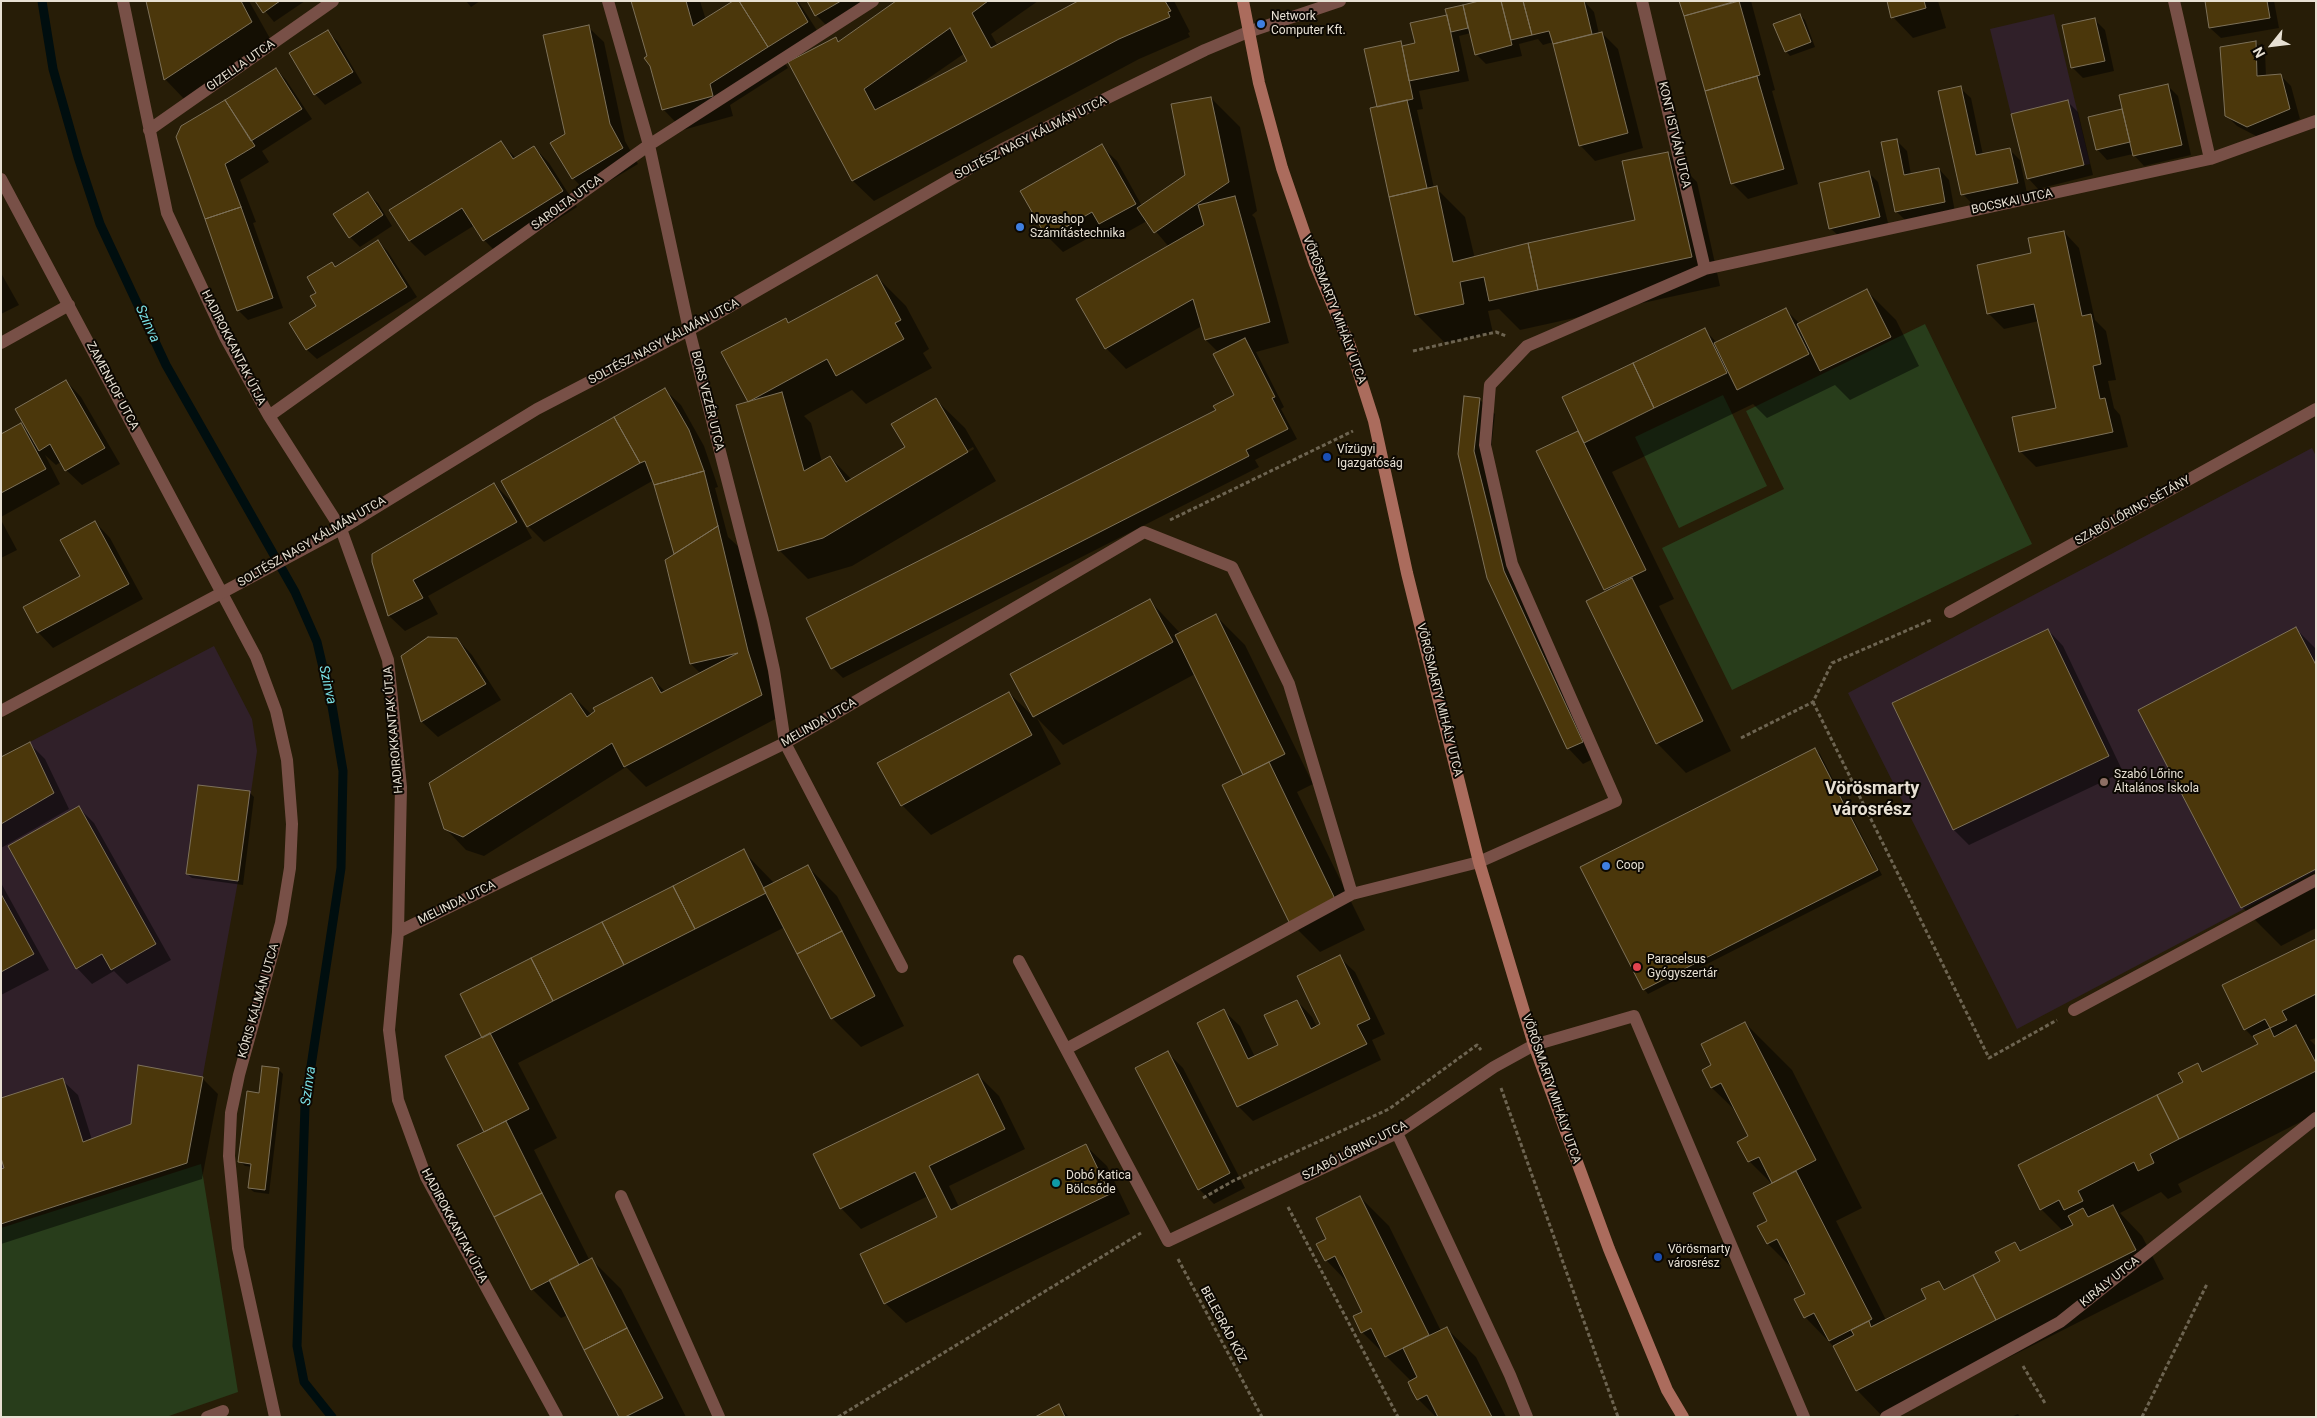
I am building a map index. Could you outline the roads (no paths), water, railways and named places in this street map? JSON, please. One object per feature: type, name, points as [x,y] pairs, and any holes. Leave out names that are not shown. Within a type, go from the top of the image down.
[{"type":"main road","name":"VÖRÖSMARTY MIHÁLY UTCA","points":[[1243,1],[1259,83],[1282,168],[1315,264],[1350,346],[1374,421],[1407,573],[1479,862],[1534,1045],[1609,1250],[1667,1390],[1683,1417]]},
{"type":"main road","name":"VÖRÖSMARTY MIHÁLY UTCA","points":[[1667,1390],[1672,1417]]},
{"type":"street","name":"HADIROKKANTAK ÚTJA","points":[[123,1],[167,213],[225,336],[269,416],[341,529],[388,660],[401,787],[398,932],[389,1030],[398,1100],[426,1177],[557,1417]]},
{"type":"street","name":"GIZELLA UTCA","points":[[149,130],[333,1]]},
{"type":"street","name":"BORS VEZÉR UTCA","points":[[608,1],[649,145],[689,330],[774,670],[785,743],[902,966]]},
{"type":"street","name":"SAROLTA UTCA","points":[[269,416],[649,145],[873,1]]},
{"type":"street","name":"SOLTÉSZ NAGY KÁLMÁN UTCA","points":[[1,711],[341,529],[537,409],[689,330],[1003,149],[1205,50],[1248,32],[1340,1]]},
{"type":"street","name":"KONT ISTVÁN UTCA","points":[[1642,1],[1705,269]]},
{"type":"street","points":[[2174,1],[2210,159]]},
{"type":"street","name":"BOCSKAI UTCA","points":[[1479,862],[1616,801],[1512,564],[1485,445],[1490,385],[1527,346],[1705,269],[2210,159],[2316,121]]},
{"type":"street","name":"ZAMENHOF UTCA","points":[[1,179],[222,594]]},
{"type":"street","points":[[1,342],[69,305]]},
{"type":"street","name":"SZABÓ LŐRINC SÉTÁNY","points":[[1950,612],[2316,409]]},
{"type":"street","name":"MELINDA UTCA","points":[[398,932],[785,743],[1144,532],[1232,567],[1290,684],[1352,894]]},
{"type":"street","name":"KÓRIS KÁLMÁN UTCA","points":[[222,594],[256,657],[276,711],[287,760],[292,824],[290,868],[281,923],[239,1075],[231,1113],[228,1156],[238,1248],[275,1417]]},
{"type":"street","points":[[1019,961],[1066,1049],[1352,894],[1479,862]]},
{"type":"street","points":[[2074,1010],[2316,880]]},
{"type":"street","name":"SZABÓ LŐRINC UTCA","points":[[1066,1049],[1168,1240],[1397,1132],[1494,1067],[1534,1045],[1634,1016],[1804,1417]]},
{"type":"street","name":"KIRÁLY UTCA","points":[[1886,1417],[2060,1322],[2316,1118]]},
{"type":"street","points":[[1397,1132],[1510,1375],[1526,1417]]},
{"type":"street","points":[[621,1196],[719,1417]]},
{"type":"street","points":[[207,1417],[223,1411]]},
{"type":"waterway","name":"Szinva","points":[[42,1],[53,69],[78,157],[100,224],[166,365],[295,592],[317,642],[332,706],[343,771],[341,868],[305,1106],[297,1346],[304,1382],[332,1417]]},
{"type":"place","name":"Network Computer Kft.","points":[[1261,24]]},
{"type":"place","name":"Novashop Számítástechnika","points":[[1020,227]]},
{"type":"place","name":"Vízügyi Igazgatóság","points":[[1327,457]]},
{"type":"place","name":"Szabó Lőrinc Általános Iskola","points":[[2104,782]]},
{"type":"place","name":"Coop","points":[[1606,866]]},
{"type":"place","name":"Paracelsus Gyógyszertár","points":[[1637,967]]},
{"type":"place","name":"Dobó Katica Bölcsőde","points":[[1056,1183]]},
{"type":"place","name":"Vörösmarty városrész","points":[[1658,1257]]},
{"type":"district","name":"Vörösmarty városrész","points":[[1872,800]]}]
